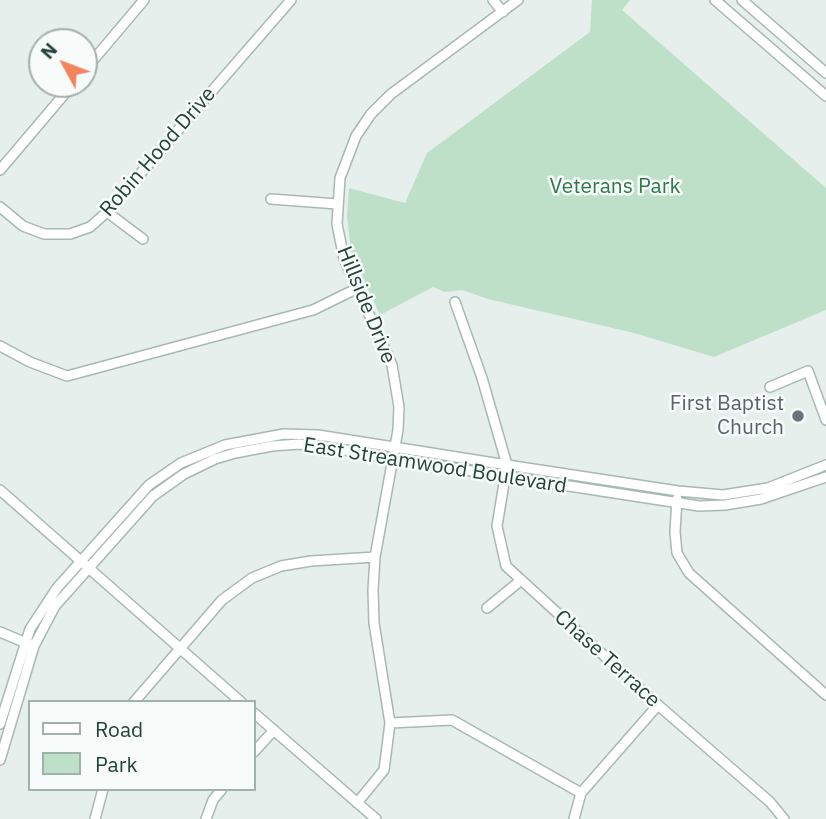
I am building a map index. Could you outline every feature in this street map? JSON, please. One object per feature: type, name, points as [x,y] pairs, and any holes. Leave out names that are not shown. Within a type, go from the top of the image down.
[{"type":"street","points":[[98,54],[144,0]]},
{"type":"street","name":"Robin Hood Drive","points":[[0,207],[23,226],[44,234],[81,231],[107,212],[290,0]]},
{"type":"street","points":[[493,0],[503,12]]},
{"type":"street","name":"Hillside Drive","points":[[357,803],[384,770],[390,723],[374,624],[375,557],[393,459],[399,407],[392,365],[344,259],[337,224],[340,178],[356,135],[391,93],[518,0]]},
{"type":"street","points":[[715,0],[826,96]]},
{"type":"street","points":[[742,0],[826,73]]},
{"type":"street","points":[[0,170],[61,98]]},
{"type":"street","points":[[271,199],[337,204]]},
{"type":"street","points":[[107,212],[143,239]]},
{"type":"street","points":[[0,346],[30,362],[67,376],[313,310],[358,288]]},
{"type":"street","points":[[455,302],[482,378],[507,465]]},
{"type":"street","points":[[770,387],[808,372],[826,420]]},
{"type":"street","name":"East Streamwood Boulevard","points":[[0,724],[44,605],[80,560],[149,485],[181,463],[212,450],[254,438],[298,433],[678,491],[723,495],[768,488],[824,466]]},
{"type":"street","name":"East Streamwood Boulevard","points":[[0,760],[30,644],[50,613],[153,496],[184,474],[215,459],[257,448],[299,444],[708,506],[747,502],[826,477]]},
{"type":"street","name":"Chase Terrace","points":[[507,465],[497,526],[506,566],[658,705],[770,802],[784,819]]},
{"type":"street","points":[[824,466],[826,477]]},
{"type":"street","points":[[0,490],[239,700]]},
{"type":"street","points":[[678,491],[675,532],[677,553],[689,573],[826,695]]},
{"type":"street","points":[[136,700],[222,600],[252,578],[281,566],[375,557]]},
{"type":"street","points":[[487,608],[520,581]]},
{"type":"street","points":[[0,632],[30,644]]},
{"type":"street","points":[[574,819],[581,793],[658,705]]},
{"type":"street","points":[[256,715],[376,819]]},
{"type":"street","points":[[390,723],[452,720],[581,793]]},
{"type":"street","points":[[256,750],[274,730]]},
{"type":"street","points":[[95,819],[102,791]]},
{"type":"street","points":[[206,819],[213,800],[220,791]]},
{"type":"green space","name":"Veterans Park","points":[[592,0],[630,0],[622,10],[826,188],[826,310],[714,357],[634,333],[488,299],[462,290],[445,292],[433,287],[380,315],[351,251],[347,216],[349,188],[405,203],[427,153],[590,32]]},
{"type":"place","name":"First Baptist Church","points":[[798,416]]}]
